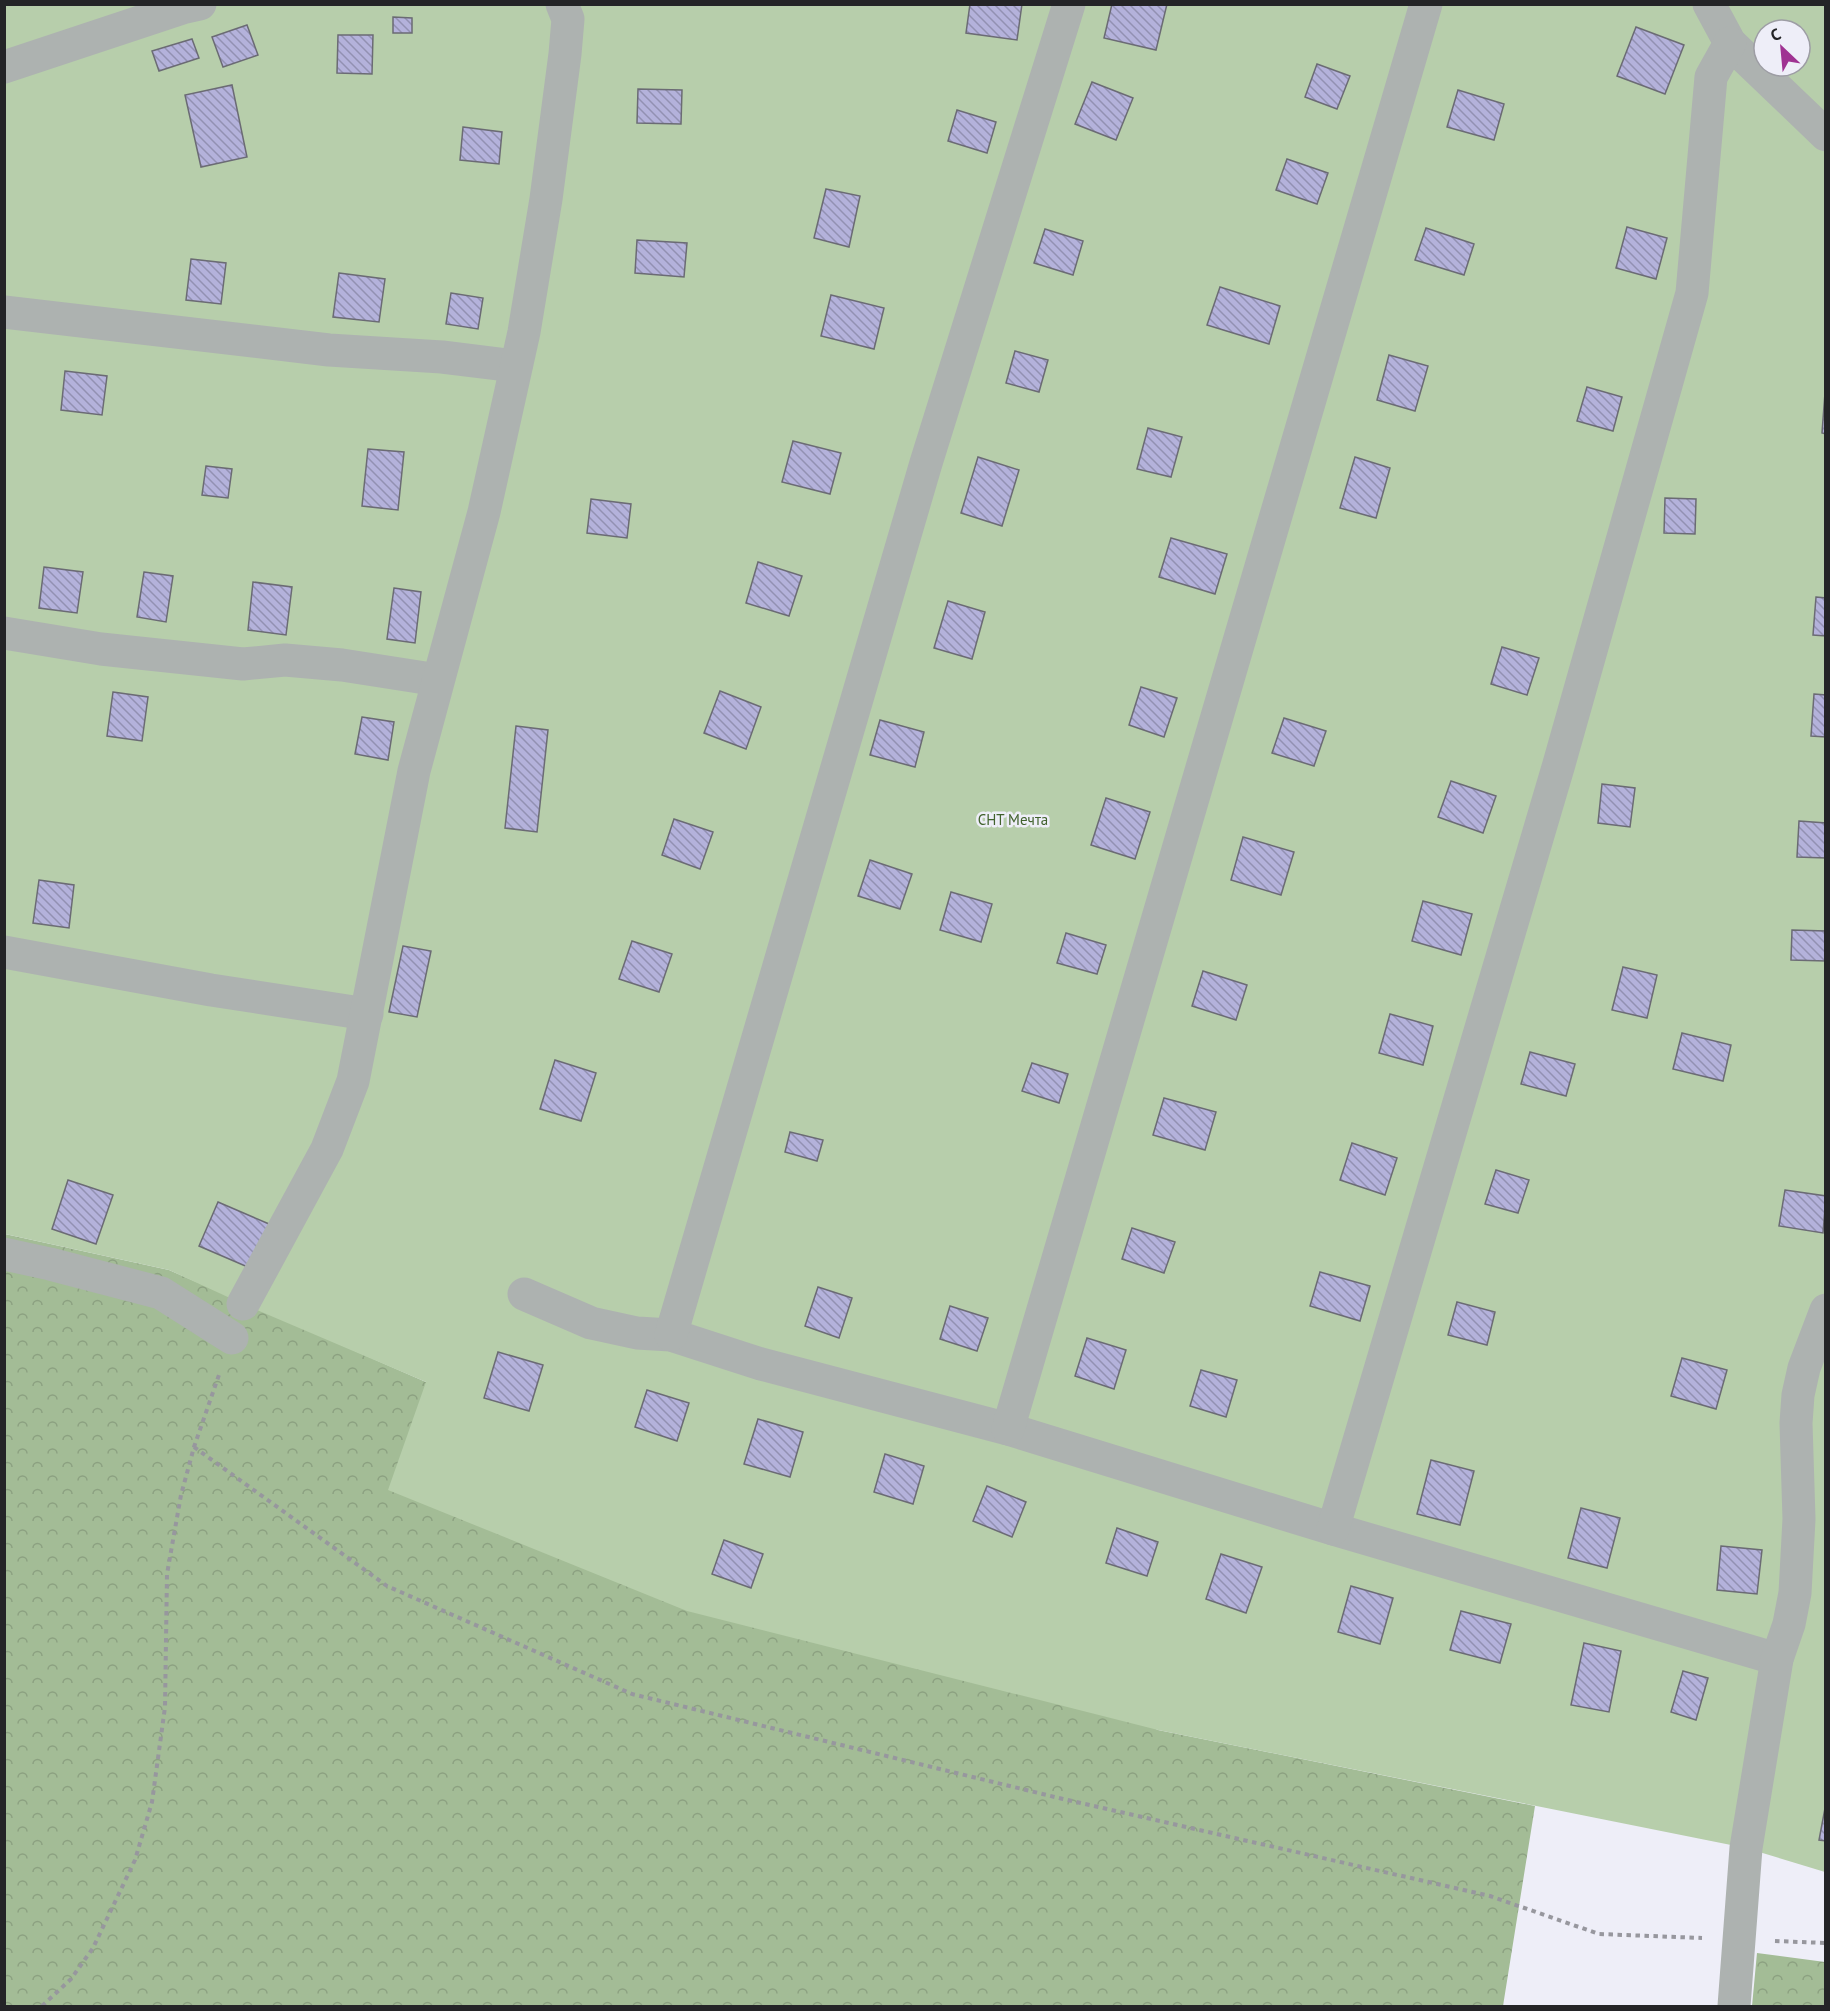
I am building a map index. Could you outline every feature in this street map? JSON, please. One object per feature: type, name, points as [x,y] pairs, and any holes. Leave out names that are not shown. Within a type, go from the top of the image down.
[{"type":"street","points":[[4,67],[200,4]]},
{"type":"street","points":[[243,1304],[327,1149],[353,1081],[414,771],[484,512],[524,332],[546,199],[564,65],[568,19],[562,4]]},
{"type":"street","points":[[671,1335],[926,463],[1069,4]]},
{"type":"street","points":[[1008,1429],[1426,4]]},
{"type":"street","points":[[1709,4],[1730,43],[1826,135]]},
{"type":"street","points":[[1333,1529],[1559,764],[1692,293],[1712,76],[1730,43]]},
{"type":"street","points":[[4,312],[317,349],[442,357],[516,366]]},
{"type":"street","points":[[4,633],[113,650],[243,664],[285,660],[342,665],[438,680]]},
{"type":"street","points":[[4,952],[211,990],[367,1014]]},
{"type":"street","points":[[4,1254],[161,1293],[232,1338]]},
{"type":"street","points":[[524,1294],[591,1323],[637,1333],[671,1335],[761,1364],[1008,1429],[1333,1529],[1777,1659]]},
{"type":"street","points":[[1734,2007],[1746,1848],[1777,1659],[1789,1624],[1795,1593],[1799,1519],[1796,1423],[1798,1395],[1804,1368],[1826,1310]]},
{"type":"path","points":[[42,2007],[71,1979],[93,1948],[135,1860],[152,1802],[165,1707],[166,1575],[181,1495],[194,1448],[232,1338]]},
{"type":"path","points":[[194,1448],[387,1586],[632,1694],[1051,1796],[1490,1896],[1599,1934],[1826,1943]]},
{"type":"green space","name":"СНТ Мечта","points":[[5,5],[1825,5],[1825,1872],[1746,1848],[1158,1730],[687,1611],[388,1490],[426,1382],[169,1270],[5,1234]]},
{"type":"green space","points":[[5,1234],[169,1270],[426,1382],[1158,1730],[1535,1806],[1503,2006],[5,2006]]},
{"type":"green space","points":[[1757,1953],[1825,1962],[1825,2006],[1752,2006]]},
{"type":"building","points":[[970,4],[1022,4],[1017,40],[966,33]]},
{"type":"building","points":[[1112,4],[1167,4],[1156,50],[1104,38]]},
{"type":"building","points":[[393,17],[412,18],[412,33],[393,33]]},
{"type":"building","points":[[247,25],[258,55],[223,67],[212,37]]},
{"type":"building","points":[[1636,27],[1684,45],[1665,94],[1617,76]]},
{"type":"building","points":[[338,35],[373,35],[372,74],[337,73]]},
{"type":"building","points":[[192,39],[199,58],[159,71],[152,51]]},
{"type":"building","points":[[1317,64],[1350,76],[1337,109],[1305,97]]},
{"type":"building","points":[[1092,82],[1133,98],[1116,140],[1075,124]]},
{"type":"building","points":[[232,85],[247,157],[201,167],[185,95]]},
{"type":"building","points":[[638,89],[682,90],[681,124],[637,123]]},
{"type":"building","points":[[1458,90],[1504,104],[1494,140],[1447,127]]},
{"type":"building","points":[[957,110],[996,122],[987,153],[948,141]]},
{"type":"building","points":[[463,127],[502,132],[499,164],[460,160]]},
{"type":"building","points":[[1287,159],[1328,173],[1317,204],[1276,190]]},
{"type":"building","points":[[826,189],[860,196],[849,247],[814,238]]},
{"type":"building","points":[[1627,227],[1667,238],[1656,279],[1616,268]]},
{"type":"building","points":[[1426,228],[1474,244],[1464,275],[1415,260]]},
{"type":"building","points":[[1045,229],[1083,241],[1073,275],[1034,263]]},
{"type":"building","points":[[637,240],[687,243],[684,277],[635,273]]},
{"type":"building","points":[[191,259],[226,263],[221,304],[186,300]]},
{"type":"building","points":[[339,273],[385,279],[379,322],[333,317]]},
{"type":"building","points":[[1220,287],[1280,306],[1269,344],[1207,325]]},
{"type":"building","points":[[451,293],[483,298],[478,329],[446,324]]},
{"type":"building","points":[[831,295],[884,308],[874,349],[821,336]]},
{"type":"building","points":[[1015,351],[1048,360],[1039,392],[1006,383]]},
{"type":"building","points":[[1389,355],[1428,366],[1415,411],[1377,400]]},
{"type":"building","points":[[65,371],[107,376],[102,415],[61,410]]},
{"type":"building","points":[[1587,387],[1622,397],[1613,431],[1577,421]]},
{"type":"building","points":[[1826,393],[1826,434],[1822,433]]},
{"type":"building","points":[[1148,428],[1182,437],[1171,477],[1137,469]]},
{"type":"building","points":[[793,441],[841,453],[830,494],[782,482]]},
{"type":"building","points":[[368,449],[404,452],[398,510],[362,506]]},
{"type":"building","points":[[978,457],[1019,470],[1002,526],[961,513]]},
{"type":"building","points":[[1355,457],[1390,468],[1376,518],[1340,508]]},
{"type":"building","points":[[206,466],[232,469],[228,498],[202,495]]},
{"type":"building","points":[[1665,498],[1696,499],[1695,534],[1664,533]]},
{"type":"building","points":[[591,499],[631,504],[627,538],[587,533]]},
{"type":"building","points":[[1171,538],[1227,554],[1215,594],[1159,577]]},
{"type":"building","points":[[758,562],[802,576],[789,616],[746,603]]},
{"type":"building","points":[[44,567],[83,572],[77,613],[39,608]]},
{"type":"building","points":[[144,572],[173,576],[166,622],[137,617]]},
{"type":"building","points":[[253,582],[292,587],[286,635],[248,630]]},
{"type":"building","points":[[394,588],[421,592],[415,643],[387,639]]},
{"type":"building","points":[[1816,597],[1826,598],[1826,636],[1813,635]]},
{"type":"building","points":[[948,601],[985,612],[972,659],[934,648]]},
{"type":"building","points":[[1502,647],[1539,658],[1527,695],[1491,684]]},
{"type":"building","points":[[1141,687],[1177,698],[1164,737],[1129,725]]},
{"type":"building","points":[[720,691],[761,707],[746,749],[704,733]]},
{"type":"building","points":[[113,692],[148,697],[142,741],[107,736]]},
{"type":"building","points":[[1814,694],[1826,695],[1826,737],[1811,736]]},
{"type":"building","points":[[362,717],[394,722],[388,760],[355,754]]},
{"type":"building","points":[[1284,718],[1326,731],[1314,766],[1272,753]]},
{"type":"building","points":[[880,720],[924,732],[915,767],[870,755]]},
{"type":"building","points":[[516,726],[548,730],[537,832],[505,828]]},
{"type":"building","points":[[1451,781],[1496,796],[1483,833],[1438,817]]},
{"type":"building","points":[[1602,784],[1635,788],[1630,827],[1598,823]]},
{"type":"building","points":[[1106,798],[1150,812],[1135,859],[1091,845]]},
{"type":"building","points":[[674,819],[713,832],[700,869],[662,855]]},
{"type":"building","points":[[1799,821],[1826,823],[1826,858],[1797,857]]},
{"type":"building","points":[[1243,837],[1294,852],[1281,895],[1231,880]]},
{"type":"building","points":[[870,860],[912,874],[900,909],[858,896]]},
{"type":"building","points":[[39,880],[74,885],[69,928],[33,923]]},
{"type":"building","points":[[951,892],[992,904],[981,942],[940,930]]},
{"type":"building","points":[[1423,901],[1472,914],[1461,955],[1412,941]]},
{"type":"building","points":[[1792,930],[1826,931],[1826,961],[1791,960]]},
{"type":"building","points":[[1066,933],[1106,945],[1097,974],[1057,963]]},
{"type":"building","points":[[632,941],[672,954],[659,992],[619,979]]},
{"type":"building","points":[[403,946],[431,951],[417,1017],[389,1012]]},
{"type":"building","points":[[1623,967],[1657,975],[1647,1018],[1612,1010]]},
{"type":"building","points":[[1203,971],[1247,985],[1236,1020],[1192,1006]]},
{"type":"building","points":[[1390,1014],[1433,1026],[1423,1065],[1379,1053]]},
{"type":"building","points":[[1682,1033],[1731,1045],[1723,1081],[1673,1069]]},
{"type":"building","points":[[1530,1052],[1575,1064],[1566,1096],[1521,1084]]},
{"type":"building","points":[[555,1060],[596,1073],[581,1121],[540,1109]]},
{"type":"building","points":[[1032,1063],[1068,1074],[1059,1103],[1022,1091]]},
{"type":"building","points":[[1164,1098],[1216,1112],[1205,1150],[1153,1135]]},
{"type":"building","points":[[790,1132],[823,1140],[817,1161],[785,1152]]},
{"type":"building","points":[[1352,1143],[1397,1158],[1385,1195],[1340,1180]]},
{"type":"building","points":[[1496,1170],[1529,1180],[1518,1213],[1485,1204]]},
{"type":"building","points":[[68,1180],[113,1195],[96,1244],[52,1229]]},
{"type":"building","points":[[1785,1190],[1826,1196],[1823,1233],[1779,1226]]},
{"type":"building","points":[[218,1202],[269,1224],[250,1268],[199,1246]]},
{"type":"building","points":[[1132,1228],[1175,1242],[1164,1273],[1122,1259]]},
{"type":"building","points":[[1320,1272],[1370,1286],[1360,1321],[1310,1306]]},
{"type":"building","points":[[818,1287],[852,1298],[839,1338],[805,1326]]},
{"type":"building","points":[[1457,1302],[1495,1312],[1487,1345],[1448,1335]]},
{"type":"building","points":[[950,1306],[988,1318],[977,1351],[940,1339]]},
{"type":"building","points":[[1087,1338],[1126,1350],[1114,1389],[1075,1376]]},
{"type":"building","points":[[498,1352],[543,1365],[529,1411],[484,1398]]},
{"type":"building","points":[[1682,1358],[1727,1370],[1716,1409],[1671,1396]]},
{"type":"building","points":[[1201,1370],[1237,1380],[1226,1417],[1190,1406]]},
{"type":"building","points":[[647,1390],[689,1403],[677,1441],[635,1427]]},
{"type":"building","points":[[758,1419],[803,1432],[790,1477],[744,1464]]},
{"type":"building","points":[[885,1454],[924,1466],[913,1504],[874,1492]]},
{"type":"building","points":[[1431,1460],[1474,1471],[1460,1525],[1417,1514]]},
{"type":"building","points":[[987,1486],[1026,1502],[1012,1537],[973,1521]]},
{"type":"building","points":[[1581,1508],[1620,1518],[1607,1568],[1568,1558]]},
{"type":"building","points":[[1117,1528],[1158,1542],[1147,1576],[1106,1563]]},
{"type":"building","points":[[724,1540],[763,1554],[751,1588],[712,1574]]},
{"type":"building","points":[[1721,1546],[1762,1550],[1757,1594],[1717,1590]]},
{"type":"building","points":[[1221,1554],[1262,1567],[1246,1613],[1206,1599]]},
{"type":"building","points":[[1351,1586],[1393,1598],[1380,1644],[1338,1632]]},
{"type":"building","points":[[1461,1611],[1511,1624],[1500,1663],[1450,1650]]},
{"type":"building","points":[[1584,1643],[1621,1651],[1609,1712],[1571,1705]]},
{"type":"building","points":[[1683,1671],[1708,1678],[1696,1720],[1671,1712]]},
{"type":"building","points":[[1826,1803],[1826,1841],[1819,1840]]}]
